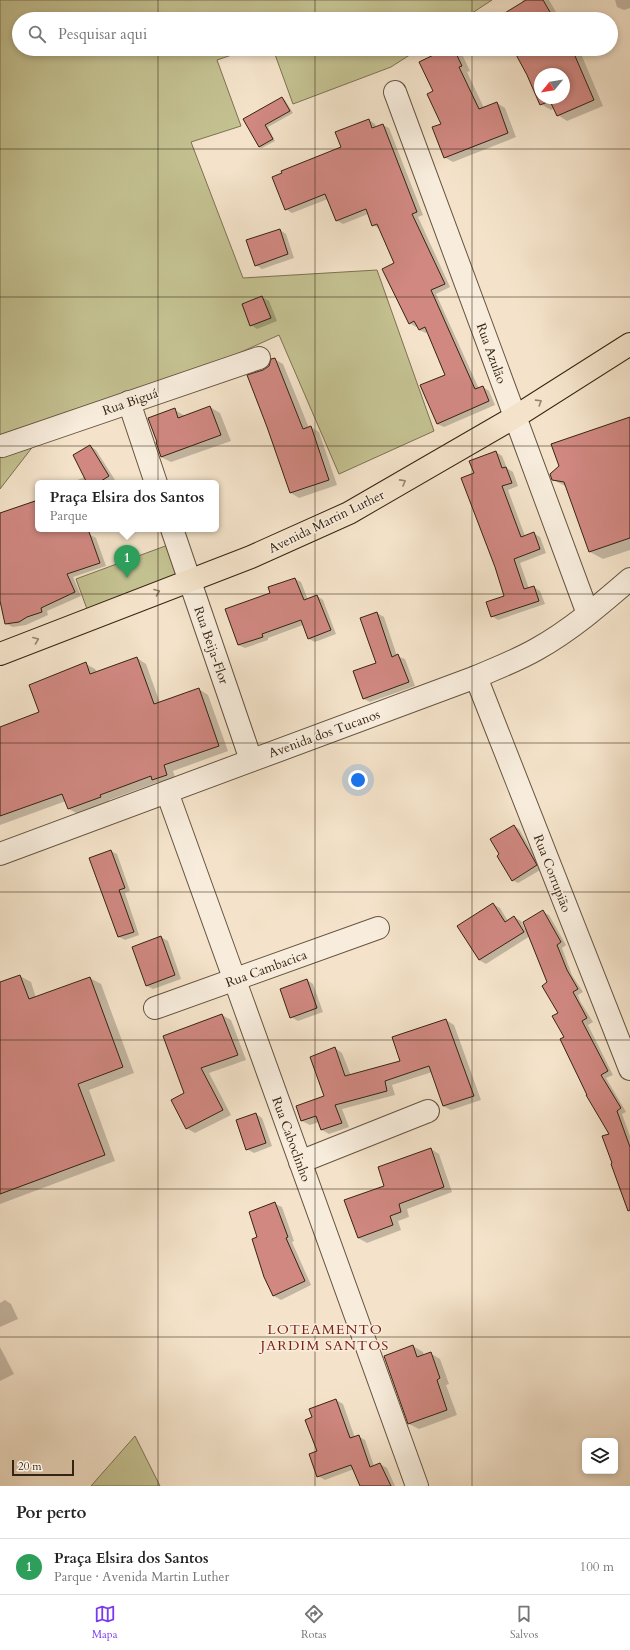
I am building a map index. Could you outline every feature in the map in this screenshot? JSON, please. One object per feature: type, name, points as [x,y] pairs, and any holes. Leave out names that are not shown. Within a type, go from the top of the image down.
[{"type":"main road","name":"Avenida Martin Luther","points":[[0,654],[251,557],[349,513],[515,417],[630,344]]},
{"type":"street","name":"Rua Azulão","points":[[395,92],[588,614]]},
{"type":"street","name":"Rua Biguá","points":[[2,446],[259,358]]},
{"type":"street","points":[[129,402],[155,480]]},
{"type":"street","name":"Rua Beija-Flor","points":[[173,532],[252,760]]},
{"type":"street","name":"Avenida dos Tucanos","points":[[0,854],[476,677],[538,649],[588,614],[630,579]]},
{"type":"street","name":"Rua Corrupião","points":[[476,677],[630,1069]]},
{"type":"street","name":"Rua Caboclinho","points":[[167,792],[416,1486]]},
{"type":"street","name":"Rua Cambacica","points":[[155,1008],[378,928]]},
{"type":"street","points":[[300,1162],[428,1111]]},
{"type":"shaded area","points":[[0,0],[492,0],[474,12],[12,12],[12,56],[229,56],[217,60],[241,126],[191,142],[243,278],[377,270],[434,431],[339,474],[279,335],[34,445],[0,489]]},
{"type":"shaded area","points":[[276,56],[408,56],[391,67],[293,104]]},
{"type":"shaded area","points":[[168,545],[179,576],[87,609],[76,579]]},
{"type":"shaded area","points":[[135,1436],[160,1486],[91,1486]]},
{"type":"building","points":[[526,0],[543,0],[550,12],[506,12]]},
{"type":"building","points":[[431,56],[457,56],[462,66],[459,67],[479,109],[497,102],[508,133],[444,158],[432,127],[441,124],[427,94],[433,91],[419,62]]},
{"type":"building","points":[[517,56],[575,56],[594,100],[557,116],[551,104],[570,104],[570,68],[534,68],[534,91]]},
{"type":"building","points":[[282,97],[290,111],[265,125],[273,139],[259,147],[243,119]]},
{"type":"building","points":[[369,119],[372,128],[383,124],[417,212],[412,214],[445,284],[431,290],[475,389],[483,386],[489,401],[437,424],[420,385],[445,375],[425,327],[419,330],[414,321],[409,324],[382,269],[394,263],[377,224],[372,226],[366,209],[336,221],[325,194],[285,210],[272,177],[282,173],[281,171],[341,147],[335,132]]},
{"type":"building","points":[[280,229],[288,254],[255,266],[246,240]]},
{"type":"building","points":[[262,296],[271,318],[250,326],[242,304]]},
{"type":"building","points":[[275,358],[303,429],[311,426],[329,480],[290,493],[247,375],[263,370],[269,366],[271,359]]},
{"type":"building","points":[[210,406],[221,435],[161,457],[148,418],[175,408],[178,418]]},
{"type":"building","points":[[630,417],[630,538],[589,552],[564,482],[552,480],[550,474],[559,466],[551,444]]},
{"type":"building","points":[[90,445],[109,476],[103,480],[86,480],[73,455]]},
{"type":"building","points":[[496,451],[502,468],[506,467],[512,483],[502,486],[521,537],[534,532],[540,549],[514,559],[524,589],[534,586],[539,601],[491,617],[486,602],[504,596],[495,567],[461,478],[474,473],[469,461]]},
{"type":"building","points":[[35,501],[35,532],[89,532],[100,563],[67,574],[75,592],[41,608],[42,612],[27,617],[19,622],[5,624],[0,601],[0,513]]},
{"type":"building","points":[[295,578],[304,600],[317,595],[331,630],[308,639],[301,620],[262,634],[263,637],[238,645],[225,609],[270,593],[268,587]]},
{"type":"building","points":[[377,612],[392,657],[398,654],[409,682],[363,699],[353,671],[376,663],[360,618]]},
{"type":"building","points":[[137,657],[154,704],[199,688],[219,746],[164,765],[167,775],[152,780],[151,776],[68,809],[62,794],[0,816],[0,727],[39,712],[29,685],[86,662],[90,674]]},
{"type":"building","points":[[514,825],[537,865],[512,881],[497,856],[499,854],[490,839]]},
{"type":"building","points":[[111,850],[125,888],[119,890],[134,932],[118,937],[89,858]]},
{"type":"building","points":[[493,903],[505,922],[514,916],[524,932],[479,960],[457,926]]},
{"type":"building","points":[[543,910],[561,942],[557,945],[567,970],[578,989],[573,992],[587,1018],[582,1021],[608,1071],[601,1075],[621,1108],[617,1111],[630,1147],[630,1210],[628,1211],[602,1136],[609,1134],[586,1095],[560,1039],[564,1037],[552,1016],[558,1013],[542,986],[547,982],[523,922]]},
{"type":"building","points":[[161,936],[175,975],[146,986],[132,947]]},
{"type":"building","points":[[20,975],[29,999],[90,977],[123,1067],[78,1084],[105,1155],[0,1194],[0,982]]},
{"type":"building","points":[[307,979],[317,1008],[290,1018],[280,989]]},
{"type":"building","points":[[222,1014],[238,1055],[201,1068],[223,1110],[186,1129],[171,1100],[184,1093],[163,1036]]},
{"type":"building","points":[[446,1019],[474,1096],[443,1106],[429,1066],[385,1081],[387,1091],[335,1105],[342,1123],[321,1130],[316,1116],[301,1121],[296,1106],[324,1096],[310,1057],[335,1047],[345,1076],[400,1061],[392,1037]]},
{"type":"building","points":[[256,1113],[266,1143],[246,1150],[236,1120]]},
{"type":"building","points":[[431,1148],[444,1187],[399,1204],[401,1212],[390,1216],[393,1225],[358,1238],[344,1200],[384,1186],[378,1167]]},
{"type":"building","points":[[275,1202],[288,1237],[286,1238],[305,1281],[273,1296],[264,1277],[252,1239],[257,1237],[249,1212]]},
{"type":"building","points":[[413,1345],[417,1357],[431,1352],[440,1378],[437,1380],[447,1410],[408,1424],[384,1356]]},
{"type":"building","points":[[336,1399],[350,1438],[359,1435],[370,1467],[380,1463],[391,1486],[360,1486],[351,1465],[317,1477],[309,1454],[317,1451],[305,1420],[312,1417],[309,1409]]},
{"type":"place","name":"Praça Elsira dos Santos","points":[[127,578]]},
{"type":"district","name":"LOTEAMENTO JARDIM SANTOS","points":[[325,1338]]}]
